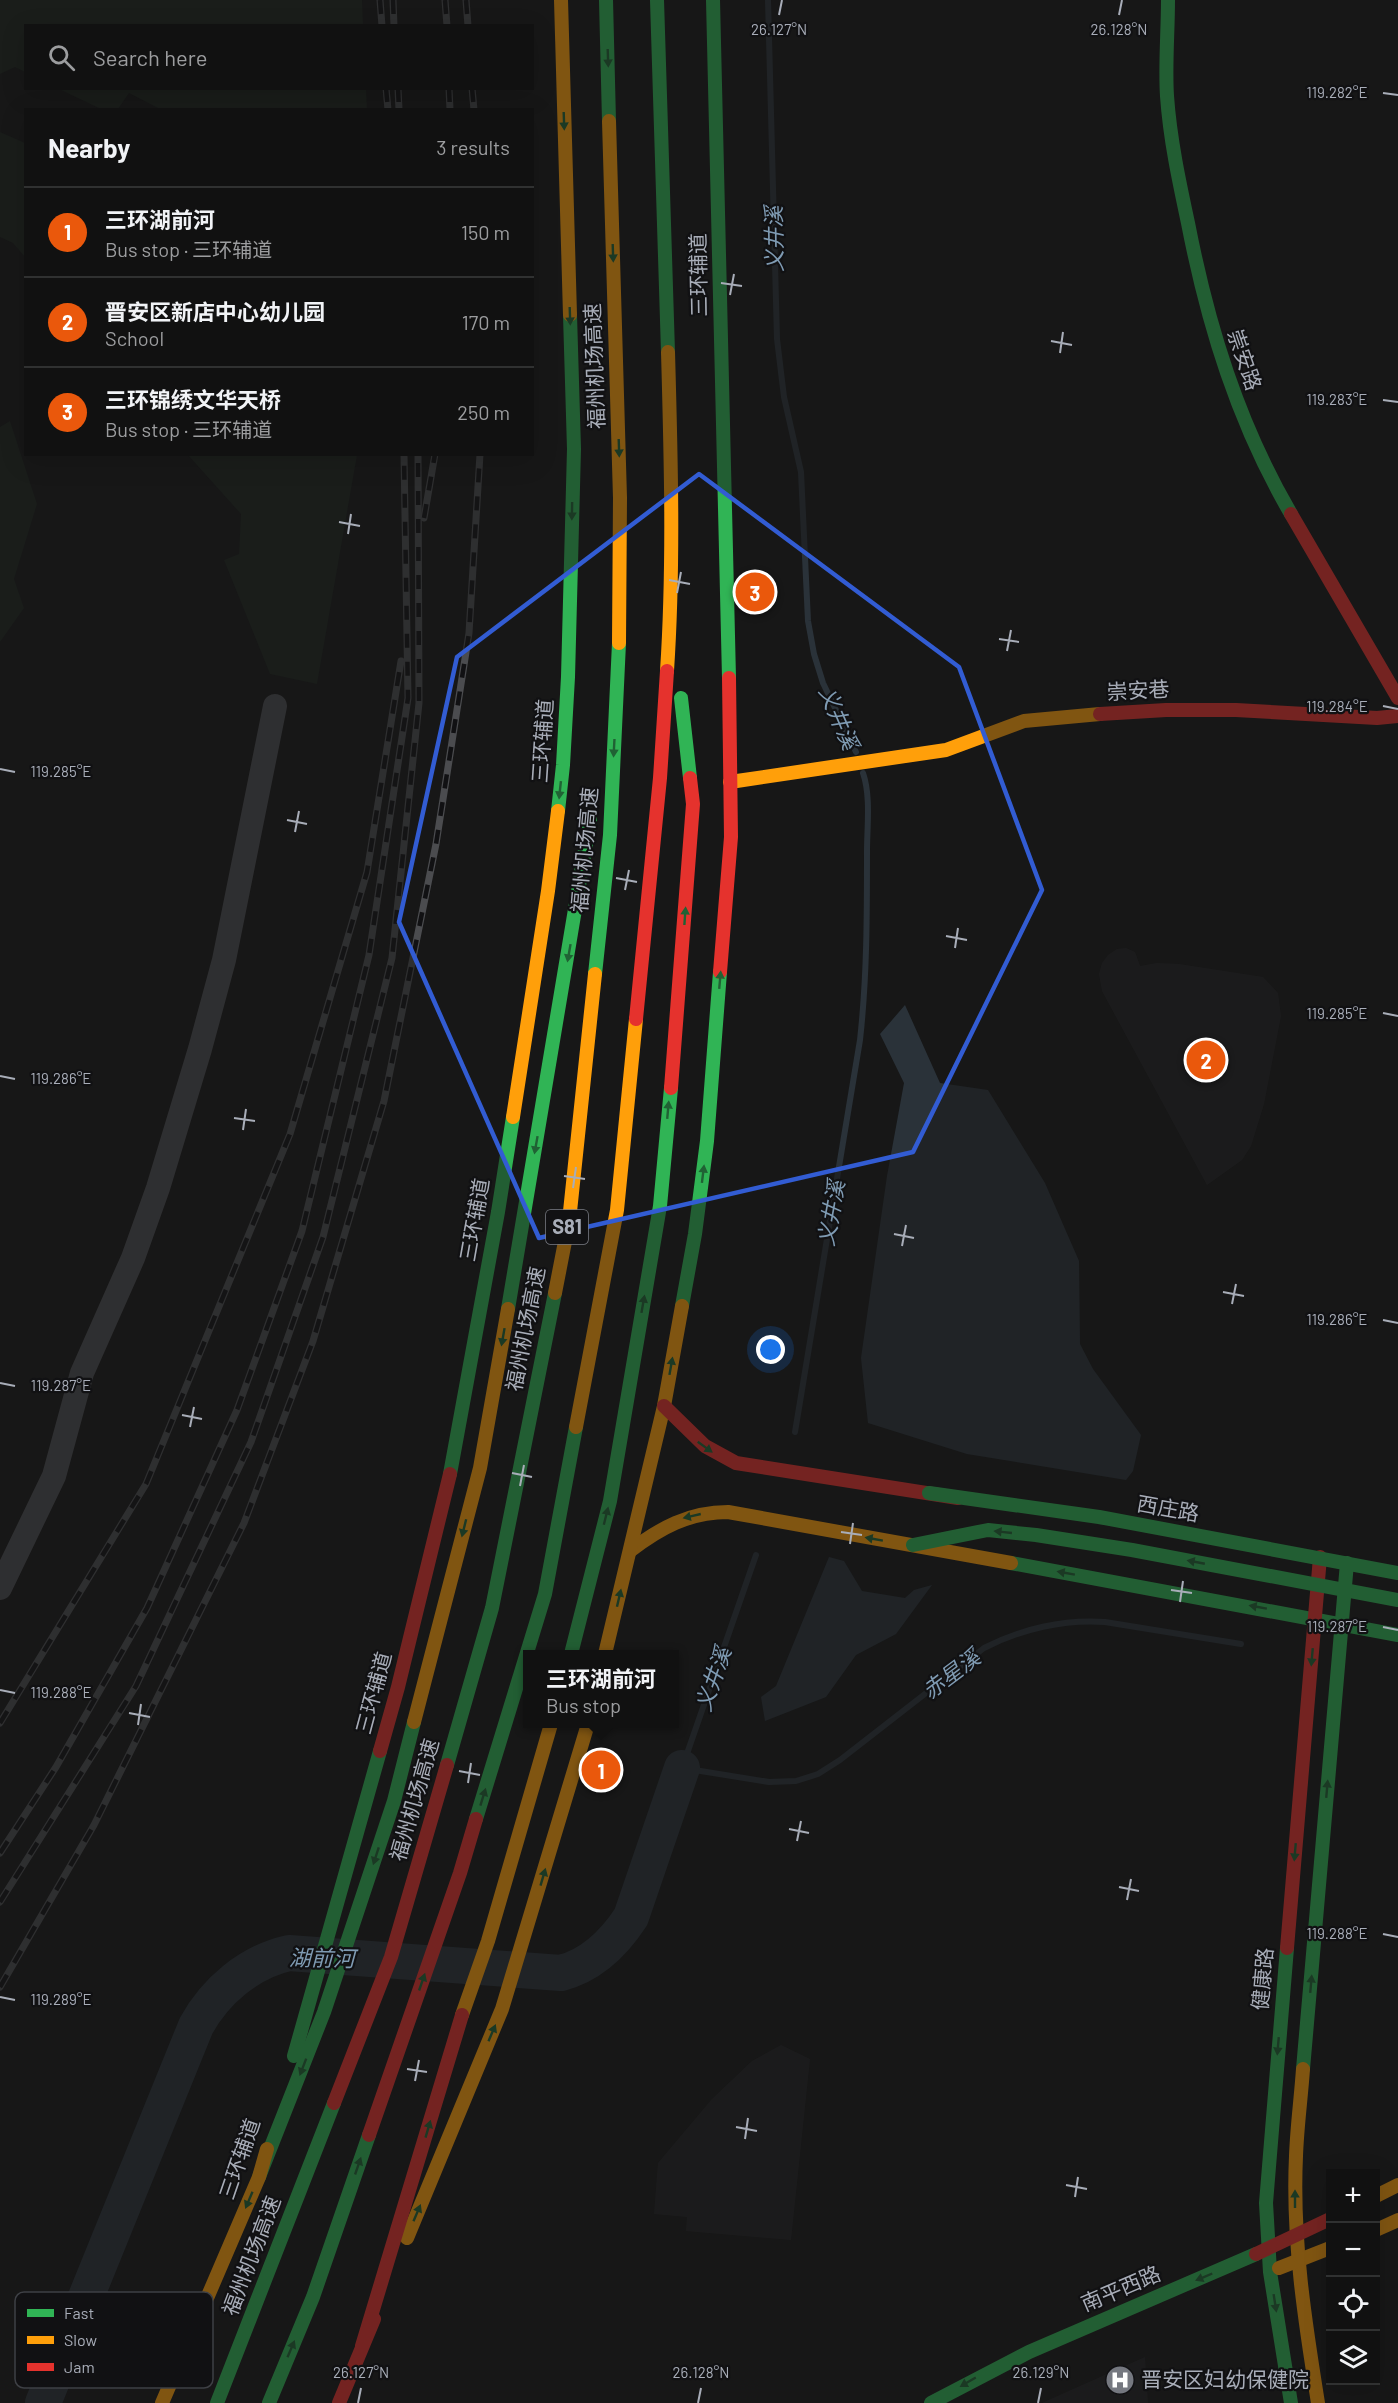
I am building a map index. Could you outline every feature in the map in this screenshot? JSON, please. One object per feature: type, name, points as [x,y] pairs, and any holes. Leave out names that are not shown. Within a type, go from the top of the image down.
[{"type":"main road","name":"三环辅道","points":[[210,2292],[259,2177],[333,1922],[434,1550],[450,1480],[500,1201],[527,1033],[555,835],[563,765],[568,677],[574,449],[561,0]]},
{"type":"main road","name":"福州机场高速","points":[[217,2403],[391,1957],[492,1608],[569,1221],[610,835],[620,626],[620,498],[606,0]]},
{"type":"main road","name":"S81","points":[[528,1650],[545,1594],[616,1210],[660,778],[671,611],[672,498],[657,0]]},
{"type":"main road","name":"三环辅道","points":[[606,1650],[664,1406],[695,1234],[707,1141],[731,837],[727,560],[713,0]]},
{"type":"main road","name":"崇安路","points":[[1168,0],[1167,95],[1177,170],[1200,285],[1221,360],[1240,412],[1267,473],[1398,698]]},
{"type":"main road","points":[[572,1650],[610,1501],[660,1206],[680,985],[693,804],[671,611]]},
{"type":"main road","points":[[600,755],[620,626]]},
{"type":"main road","name":"崇安巷","points":[[730,782],[959,748],[999,730],[1037,719],[1139,711],[1223,708],[1377,718],[1398,716]]},
{"type":"main road","points":[[259,2177],[324,2012],[394,1801],[480,1468],[593,802]]},
{"type":"main road","points":[[664,1406],[687,1432],[712,1453],[736,1463],[1398,1571]]},
{"type":"main road","name":"西庄路","points":[[929,1493],[958,1499],[1089,1515],[1398,1571]]},
{"type":"main road","points":[[630,1551],[651,1534],[682,1518],[714,1512],[913,1545],[1398,1635]]},
{"type":"main road","points":[[913,1545],[988,1530],[1036,1535],[1132,1550],[1398,1600]]},
{"type":"main road","name":"健康路","points":[[1291,2403],[1267,2250],[1266,2203],[1320,1557]]},
{"type":"main road","points":[[1318,2403],[1306,2330],[1296,2237],[1296,2156],[1347,1561]]},
{"type":"main road","name":"S81","points":[[269,2403],[313,2296],[460,1873],[523,1666]]},
{"type":"main road","points":[[362,2346],[460,2020],[488,1941],[550,1728]]},
{"type":"main road","points":[[339,2403],[502,2009],[587,1728]]},
{"type":"main road","points":[[1380,2194],[1398,2185]]},
{"type":"main road","points":[[1380,2228],[1398,2220]]},
{"type":"main road","name":"南平西路","points":[[932,2403],[1006,2362],[1267,2250],[1326,2221]]},
{"type":"main road","points":[[1252,2278],[1326,2250]]},
{"type":"main road","name":"三环辅道","points":[[162,2403],[168,2388]]},
{"type":"street","points":[[0,1588],[54,1476],[82,1374],[133,1257],[158,1188],[224,960],[275,706]]},
{"type":"highlighted area","points":[[699,474],[959,667],[1042,890],[913,1152],[539,1238],[399,922],[457,657]]},
{"type":"shaded area","points":[[0,0],[362,0],[363,24],[24,24],[24,72],[15,67],[0,74]]},
{"type":"shaded area","points":[[61,90],[366,90],[367,108],[158,108],[129,93],[119,108],[99,108]]},
{"type":"shaded area","points":[[0,132],[24,143],[24,256],[13,243],[0,237]]},
{"type":"shaded area","points":[[10,421],[37,504],[14,579],[24,608],[0,642],[0,427]]},
{"type":"shaded area","points":[[189,456],[357,456],[317,684],[270,674],[224,560],[239,554],[241,514]]},
{"type":"shaded area","points":[[1126,948],[1135,952],[1140,966],[1157,963],[1179,964],[1263,977],[1278,993],[1281,1016],[1264,1104],[1251,1146],[1242,1160],[1207,1185],[1102,991],[1099,974],[1102,963],[1117,949]]},
{"type":"shaded area","points":[[905,1005],[940,1083],[988,1090],[1045,1183],[1079,1261],[1080,1344],[1093,1369],[1141,1435],[1133,1471],[1126,1480],[967,1454],[868,1423],[861,1358],[887,1176],[904,1083],[880,1034]]},
{"type":"shaded area","points":[[829,1557],[844,1561],[862,1591],[905,1598],[914,1590],[932,1585],[896,1634],[856,1655],[826,1697],[765,1721],[761,1697],[776,1686]]},
{"type":"shaded area","points":[[781,2045],[810,2059],[791,2240],[686,2231],[687,2217],[654,2214],[658,2163],[712,2099],[752,2061]]},
{"type":"shaded area","name":"晋安区妇幼保健院","points":[[1145,2357],[1148,2403],[1042,2403]]},
{"type":"waterway","name":"义井溪","points":[[768,0],[777,339],[784,397],[801,472],[808,621],[814,654],[823,683],[856,752]]},
{"type":"waterway","name":"义井溪","points":[[795,1432],[860,1040],[866,946],[868,812],[863,773]]},
{"type":"waterway","name":"赤星溪","points":[[756,1555],[682,1768],[769,1782],[796,1781],[818,1774],[840,1760],[984,1648],[998,1641],[1043,1627],[1074,1622],[1105,1622],[1241,1644]]},
{"type":"waterway","name":"湖前河","points":[[88,2292],[196,2026],[223,1990],[260,1963],[289,1953],[561,1973],[583,1965],[610,1944],[631,1917],[682,1768]]},
{"type":"waterway","name":"湖前河","points":[[43,2403],[49,2388]]},
{"type":"railway","points":[[380,0],[382,24]]},
{"type":"railway","points":[[393,0],[394,24]]},
{"type":"railway","points":[[445,0],[447,24]]},
{"type":"railway","points":[[466,0],[468,24]]},
{"type":"railway","points":[[386,90],[388,108]]},
{"type":"railway","points":[[398,90],[399,108]]},
{"type":"railway","points":[[449,90],[450,108]]},
{"type":"railway","points":[[472,90],[474,108]]},
{"type":"railway","points":[[0,1853],[56,1767],[147,1608],[237,1410],[302,1231],[369,955],[408,698],[404,456]]},
{"type":"railway","points":[[0,1902],[136,1686],[251,1442],[323,1237],[392,958],[419,703],[418,456]]},
{"type":"railway","points":[[424,518],[435,456]]},
{"type":"railway","points":[[0,1987],[94,1825],[244,1523],[313,1341],[384,1101],[436,844],[469,633],[480,456]]},
{"type":"railway","points":[[0,1723],[146,1484],[290,1134],[367,872],[401,661]]},
{"type":"traffic: fast","points":[[606,0],[609,121]]},
{"type":"traffic: fast","points":[[657,0],[668,352]]},
{"type":"traffic: fast","points":[[713,0],[729,678]]},
{"type":"traffic: fast","points":[[1168,0],[1166,72],[1168,112],[1175,160],[1205,299],[1240,409],[1255,445],[1291,514]]},
{"type":"traffic: fast","points":[[558,811],[568,677],[574,449],[570,315]]},
{"type":"traffic: fast","points":[[595,974],[610,835],[619,643]]},
{"type":"traffic: fast","points":[[681,698],[690,778]]},
{"type":"traffic: fast","points":[[508,1309],[590,820]]},
{"type":"traffic: fast","points":[[682,1306],[695,1234],[707,1141],[720,972]]},
{"type":"traffic: fast","points":[[572,1650],[610,1501],[660,1206],[671,1088]]},
{"type":"traffic: fast","points":[[450,1474],[513,1117]]},
{"type":"traffic: fast","points":[[447,1765],[492,1608],[555,1293]]},
{"type":"traffic: fast","points":[[528,1650],[545,1594],[576,1427]]},
{"type":"traffic: fast","points":[[929,1493],[1099,1517],[1398,1573]]},
{"type":"traffic: fast","points":[[913,1545],[988,1530],[1036,1535],[1132,1550],[1398,1600]]},
{"type":"traffic: fast","points":[[1011,1563],[1398,1635]]},
{"type":"traffic: fast","points":[[1303,2069],[1347,1563]]},
{"type":"traffic: fast","points":[[476,1819],[523,1666]]},
{"type":"traffic: fast","points":[[259,2177],[324,2012],[394,1801],[414,1722]]},
{"type":"traffic: fast","points":[[294,2056],[380,1751]]},
{"type":"traffic: fast","points":[[1287,1948],[1266,2203],[1270,2272],[1291,2403]]},
{"type":"traffic: fast","points":[[217,2403],[334,2103]]},
{"type":"traffic: fast","points":[[269,2403],[313,2297],[369,2135]]},
{"type":"traffic: fast","points":[[931,2403],[1029,2352],[1256,2254]]},
{"type":"traffic: slow","points":[[561,0],[570,315]]},
{"type":"traffic: slow","points":[[609,121],[620,498],[619,643]]},
{"type":"traffic: slow","points":[[667,671],[671,552],[668,352]]},
{"type":"traffic: slow","points":[[730,782],[946,750],[1024,721],[1100,714]]},
{"type":"traffic: slow","points":[[513,1117],[558,811]]},
{"type":"traffic: slow","points":[[555,1293],[569,1221],[595,974]]},
{"type":"traffic: slow","points":[[576,1427],[617,1210],[636,1019]]},
{"type":"traffic: slow","points":[[606,1650],[664,1406],[682,1306]]},
{"type":"traffic: slow","points":[[414,1722],[480,1468],[508,1309]]},
{"type":"traffic: slow","points":[[630,1551],[652,1535],[688,1518],[728,1512],[1011,1563]]},
{"type":"traffic: slow","points":[[462,2015],[488,1941],[550,1728]]},
{"type":"traffic: slow","points":[[407,2238],[502,2009],[587,1728]]},
{"type":"traffic: slow","points":[[1303,2069],[1295,2187],[1296,2218],[1304,2311],[1318,2403]]},
{"type":"traffic: slow","points":[[210,2292],[259,2177],[267,2149]]},
{"type":"traffic: slow","points":[[1380,2194],[1398,2185]]},
{"type":"traffic: slow","points":[[1380,2228],[1398,2220]]},
{"type":"traffic: slow","points":[[1279,2268],[1326,2250]]},
{"type":"traffic: slow","points":[[162,2403],[168,2388]]},
{"type":"traffic: jam","points":[[1291,514],[1398,698]]},
{"type":"traffic: jam","points":[[636,1019],[660,778],[667,671]]},
{"type":"traffic: jam","points":[[720,972],[731,837],[729,678]]},
{"type":"traffic: jam","points":[[1100,714],[1166,710],[1236,710],[1377,718],[1398,716]]},
{"type":"traffic: jam","points":[[671,1088],[693,804],[690,778]]},
{"type":"traffic: jam","points":[[664,1406],[705,1446],[736,1463],[958,1498]]},
{"type":"traffic: jam","points":[[380,1751],[450,1474]]},
{"type":"traffic: jam","points":[[1287,1948],[1320,1557]]},
{"type":"traffic: jam","points":[[334,2103],[391,1957],[447,1765]]},
{"type":"traffic: jam","points":[[369,2135],[460,1873],[476,1819]]},
{"type":"traffic: jam","points":[[362,2346],[462,2015]]},
{"type":"traffic: jam","points":[[1256,2254],[1326,2221]]},
{"type":"traffic: jam","points":[[339,2403],[374,2319]]},
{"type":"place","name":"三环锦绣文华天桥","points":[[755,592]]},
{"type":"place","name":"晋安区新店中心幼儿园","points":[[1206,1060]]},
{"type":"place","name":"三环湖前河","points":[[601,1770]]},
{"type":"place","name":"晋安区妇幼保健院","points":[[1120,2380]]}]
